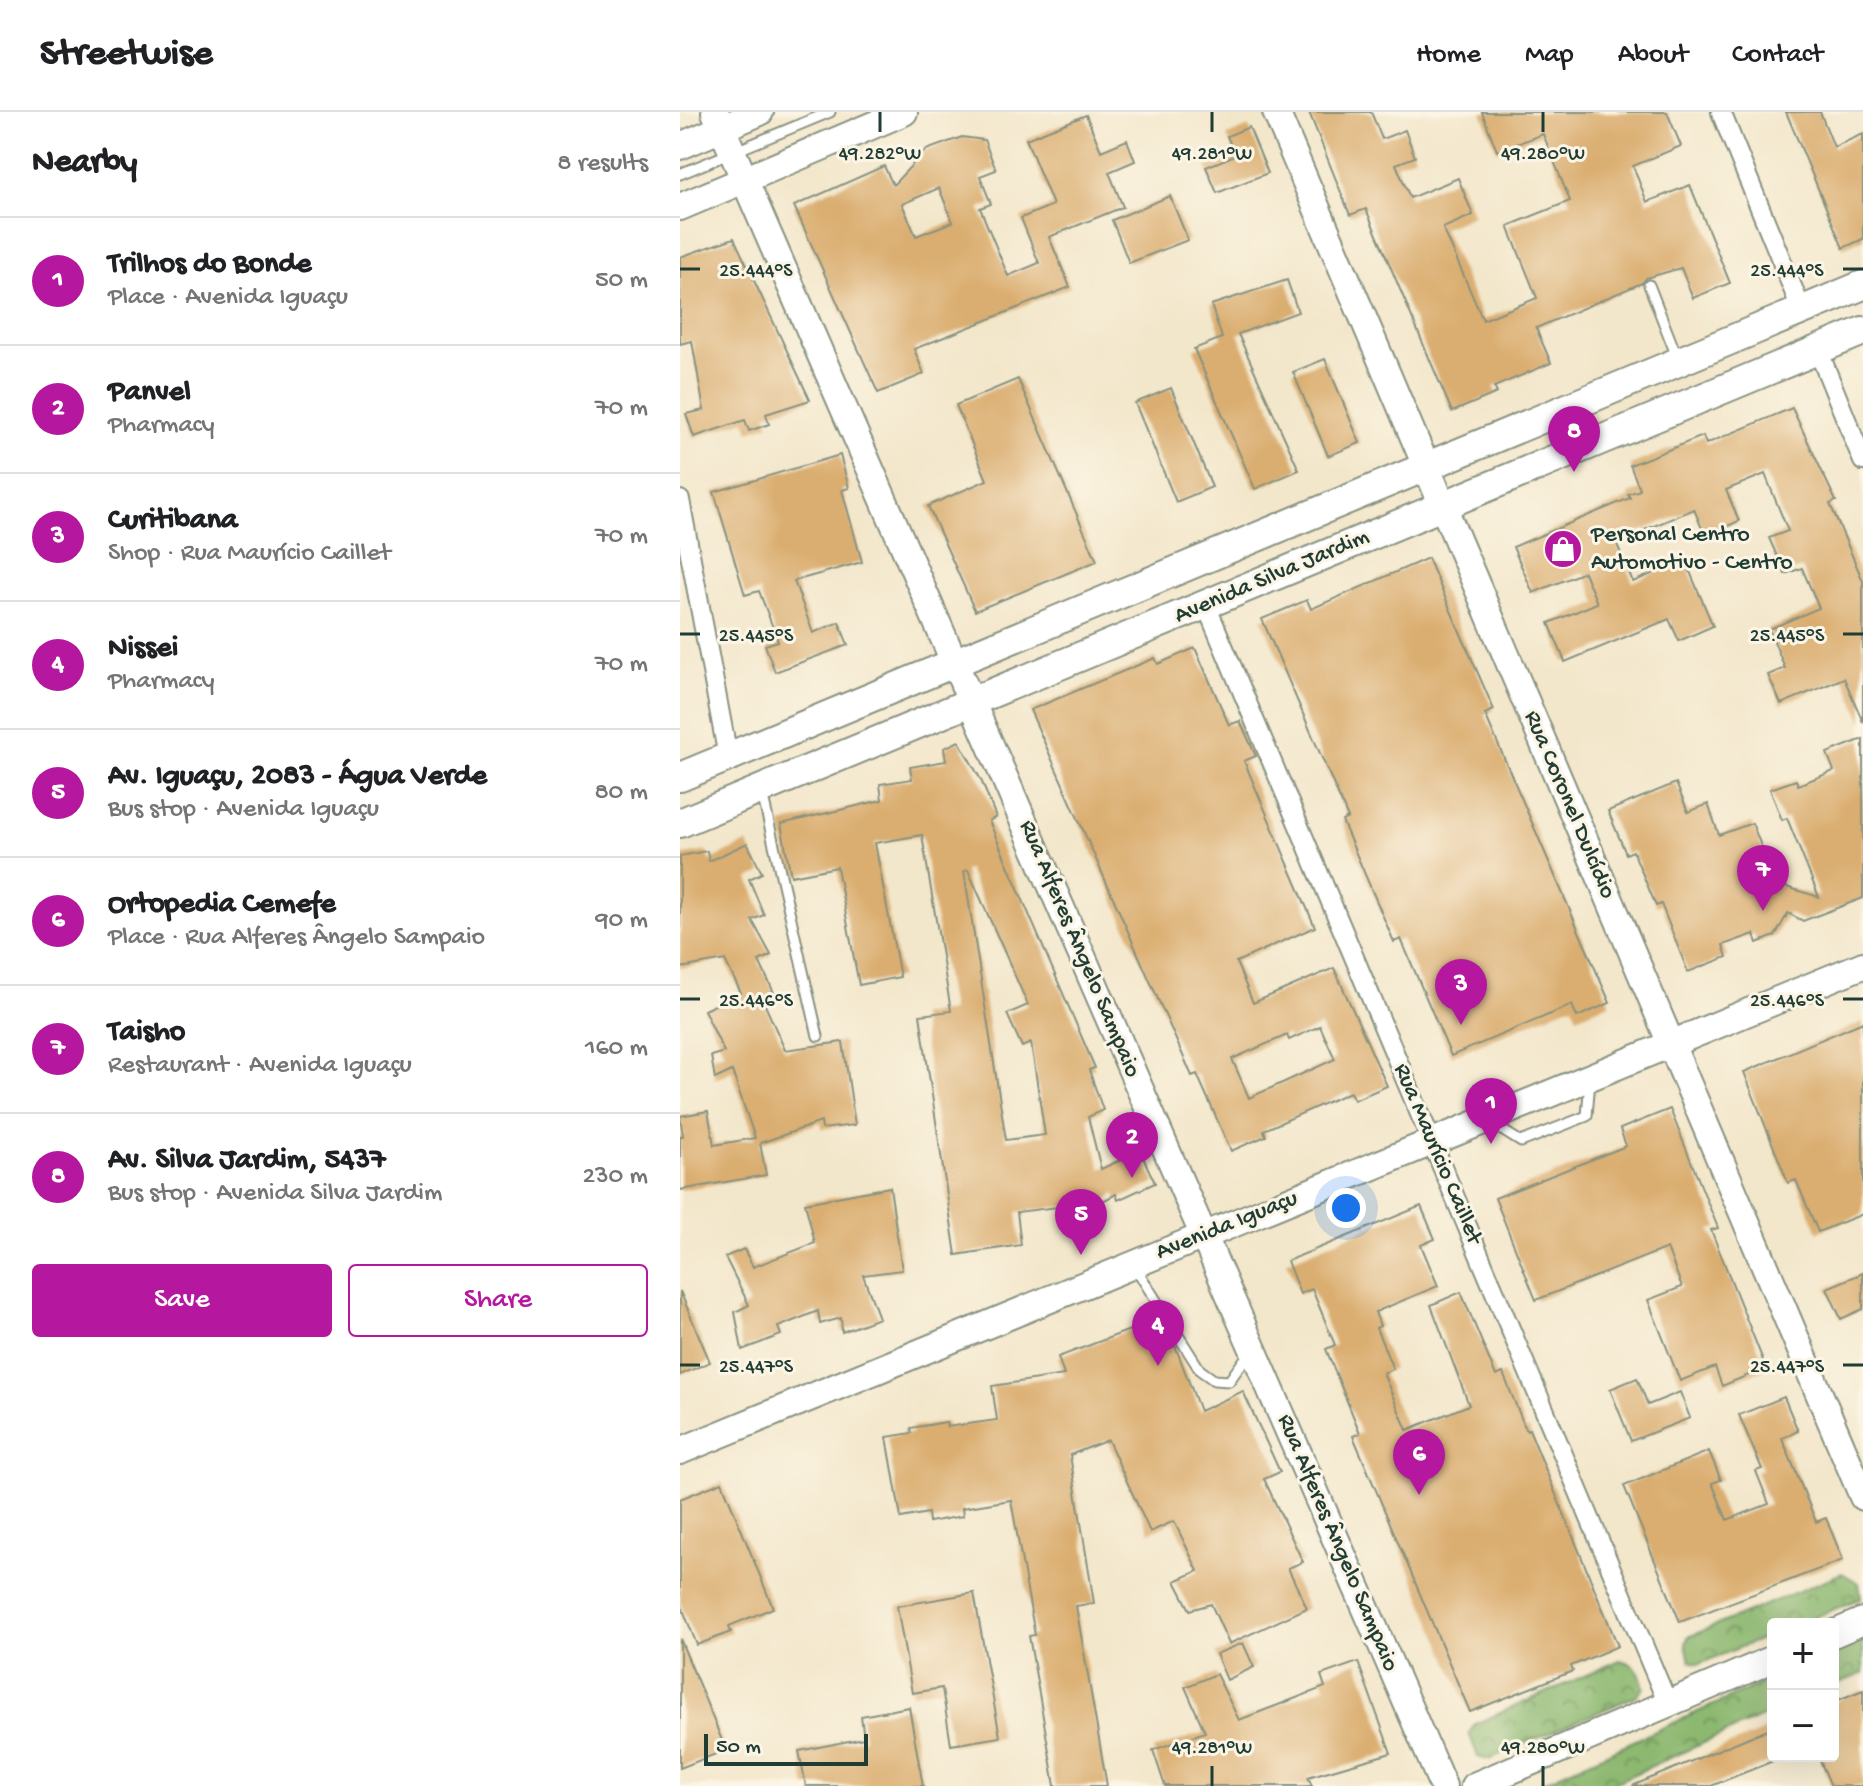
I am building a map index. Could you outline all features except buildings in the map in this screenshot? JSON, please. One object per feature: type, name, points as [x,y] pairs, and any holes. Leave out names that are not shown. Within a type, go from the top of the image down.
[{"type":"main road","points":[[680,146],[719,120],[760,112]]},
{"type":"main road","points":[[680,207],[904,112]]},
{"type":"main road","name":"Rua Coronel Dulcídio","points":[[1276,112],[1863,1497]]},
{"type":"main road","name":"Rua Alferes Ângelo Sampaio","points":[[719,120],[1443,1786]]},
{"type":"main road","name":"Avenida Silva Jardim","points":[[680,777],[1863,285]]},
{"type":"main road","name":"Avenida Silva Jardim","points":[[680,823],[1863,331]]},
{"type":"main road","points":[[1248,587],[1281,527]]},
{"type":"main road","name":"Avenida Iguaçu","points":[[680,1451],[1863,965]]},
{"type":"main road","points":[[1839,1631],[1863,1621]]},
{"type":"main road","points":[[1474,1786],[1767,1662]]},
{"type":"street","points":[[1721,112],[1802,311]]},
{"type":"street","points":[[1818,350],[1863,461]]},
{"type":"street","points":[[680,500],[728,757]]},
{"type":"street","name":"Rua Maurício Caillet","points":[[1206,605],[1668,1704]]},
{"type":"lane","points":[[680,174],[830,112]]},
{"type":"lane","points":[[1649,285],[1679,362]]},
{"type":"lane","points":[[761,790],[818,1036]]},
{"type":"lane","points":[[1485,1120],[1521,1142],[1587,1116],[1590,1077]]},
{"type":"lane","points":[[1133,1265],[1200,1370],[1214,1380],[1229,1381],[1252,1349]]},
{"type":"green space","points":[[1842,1573],[1859,1583],[1861,1598],[1813,1618],[1767,1618],[1767,1636],[1699,1664],[1690,1661],[1686,1644],[1688,1637]]},
{"type":"green space","points":[[1863,1637],[1863,1673],[1839,1683],[1839,1647]]},
{"type":"green space","points":[[1620,1660],[1634,1666],[1639,1673],[1644,1688],[1636,1696],[1489,1759],[1478,1757],[1469,1733],[1475,1724]]},
{"type":"green space","points":[[1767,1681],[1767,1715],[1607,1786],[1534,1786]]},
{"type":"place","name":"Av. Silva Jardim, 5437","points":[[1574,472]]},
{"type":"place","name":"Personal Centro Automotivo - Centro","points":[[1563,549]]},
{"type":"place","name":"Taisho","points":[[1763,911]]},
{"type":"place","name":"Curitibana","points":[[1461,1025]]},
{"type":"place","name":"Trilhos do Bonde","points":[[1491,1144]]},
{"type":"place","name":"Panvel","points":[[1132,1178]]},
{"type":"place","name":"Av. Iguaçu, 2083 - Água Verde","points":[[1081,1255]]},
{"type":"place","name":"Nissei","points":[[1158,1366]]},
{"type":"place","name":"Ortopedia Cemefe","points":[[1419,1495]]}]
